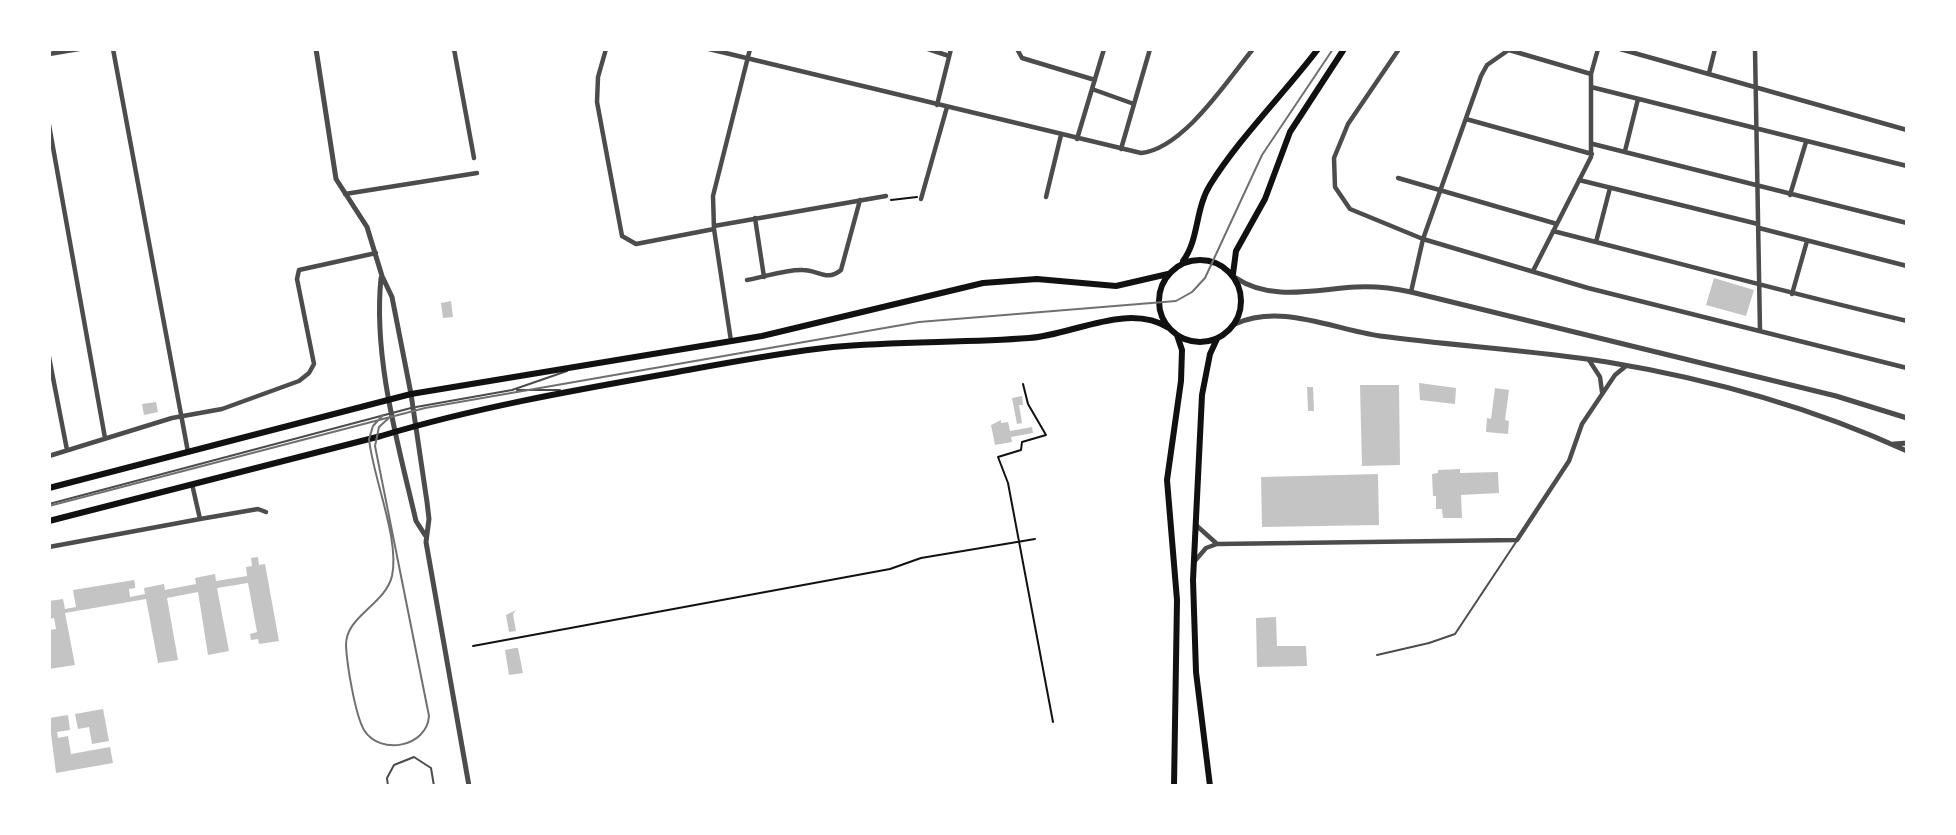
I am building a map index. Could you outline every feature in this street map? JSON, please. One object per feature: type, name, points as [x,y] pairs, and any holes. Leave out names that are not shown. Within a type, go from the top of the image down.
[{"type":"main road","points":[[49,488],[391,398],[731,342],[1000,280],[1045,280],[1108,286],[1168,274],[1181,263],[1191,248],[1196,218],[1211,183],[1318,49]]},
{"type":"main road","points":[[1210,786],[1195,661],[1194,562],[1202,395],[1210,354],[1217,339],[1235,324],[1241,302],[1234,276],[1236,251],[1265,199],[1290,132],[1344,49]]},
{"type":"main road","points":[[1181,263],[1210,261],[1234,276]]},
{"type":"main road","points":[[1168,274],[1159,302],[1169,328]]},
{"type":"main road","points":[[49,521],[415,426],[572,390],[816,349],[1032,338],[1123,319],[1156,322],[1177,335],[1196,342],[1217,339]]},
{"type":"main road","points":[[1174,786],[1177,600],[1167,480],[1180,392],[1182,350],[1177,335]]},
{"type":"street","points":[[49,54],[79,49]]},
{"type":"street","points":[[113,49],[188,453]]},
{"type":"street","points":[[316,49],[331,159],[345,195],[367,227],[382,276],[392,297],[411,394],[429,519],[425,535]]},
{"type":"street","points":[[454,49],[474,158]]},
{"type":"street","points":[[606,49],[598,77],[597,102],[622,236],[636,244],[755,218],[886,198]]},
{"type":"street","points":[[709,49],[1077,139],[1147,152],[1173,142],[1254,49]]},
{"type":"street","points":[[731,342],[714,228],[716,177],[750,49]]},
{"type":"street","points":[[928,49],[949,56]]},
{"type":"street","points":[[937,105],[951,49]]},
{"type":"street","points":[[1017,49],[1022,58],[1095,80]]},
{"type":"street","points":[[1077,139],[1104,49]]},
{"type":"street","points":[[1121,149],[1150,49]]},
{"type":"street","points":[[1399,49],[1348,124],[1334,158],[1333,180],[1336,190],[1350,209],[1423,239],[1646,304],[1907,368]]},
{"type":"street","points":[[1411,292],[1423,239],[1443,192],[1466,119],[1486,68],[1510,49],[1591,74]]},
{"type":"street","points":[[1533,271],[1592,154],[1591,74],[1598,49]]},
{"type":"street","points":[[1620,49],[1907,130]]},
{"type":"street","points":[[1709,73],[1716,49]]},
{"type":"street","points":[[1755,49],[1760,331]]},
{"type":"street","points":[[1591,87],[1907,166]]},
{"type":"street","points":[[1092,89],[1134,104]]},
{"type":"street","points":[[1625,151],[1638,99]]},
{"type":"street","points":[[922,198],[947,107]]},
{"type":"street","points":[[1466,119],[1592,154]]},
{"type":"street","points":[[49,125],[105,438]]},
{"type":"street","points":[[1046,197],[1061,135]]},
{"type":"street","points":[[1790,195],[1805,142]]},
{"type":"street","points":[[1593,144],[1907,223]]},
{"type":"street","points":[[345,195],[477,173]]},
{"type":"street","points":[[1398,178],[1557,224]]},
{"type":"street","points":[[1579,180],[1758,226],[1807,242],[1907,266]]},
{"type":"street","points":[[1596,242],[1610,188]]},
{"type":"street","points":[[747,280],[804,270],[823,275],[836,274],[841,270],[860,200]]},
{"type":"street","points":[[755,218],[764,277]]},
{"type":"street","points":[[1553,231],[1760,286],[1907,321]]},
{"type":"street","points":[[1792,294],[1807,242]]},
{"type":"street","points":[[49,456],[105,438],[222,409],[306,377],[314,364],[297,279],[299,270],[376,253]]},
{"type":"street","points":[[382,276],[379,310],[393,412],[416,521],[425,535],[469,786]]},
{"type":"street","points":[[1234,276],[1255,287],[1280,292],[1368,287],[1411,292],[1836,396],[1907,418]]},
{"type":"street","points":[[1235,324],[1256,315],[1288,317],[1379,335],[1626,366],[1801,409],[1907,452]]},
{"type":"street","points":[[49,357],[67,450]]},
{"type":"street","points":[[1589,360],[1601,381],[1599,399]]},
{"type":"street","points":[[1194,562],[1206,548],[1217,544],[1517,540],[1569,461],[1581,424],[1615,375],[1626,366]]},
{"type":"street","points":[[1891,444],[1907,443]]},
{"type":"street","points":[[192,484],[200,519]]},
{"type":"street","points":[[49,547],[258,509],[266,512]]},
{"type":"street","points":[[1196,525],[1217,544]]},
{"type":"lane","points":[[49,504],[393,412],[512,390],[547,380],[580,365]]},
{"type":"lane","points":[[512,390],[572,390]]},
{"type":"lane","points":[[1377,655],[1455,634],[1517,540]]},
{"type":"lane","points":[[388,786],[387,778],[394,765],[414,757],[430,768],[434,786]]},
{"type":"path","points":[[886,198],[922,198]]},
{"type":"path","points":[[1023,384],[1028,404],[1046,435],[1022,442],[1021,450],[998,457],[1008,482],[1053,722]]},
{"type":"path","points":[[472,646],[668,612],[890,569],[921,558],[1035,539]]},
{"type":"building","points":[[1714,278],[1754,290],[1746,316],[1706,305]]},
{"type":"building","points":[[451,301],[453,317],[443,318],[441,303]]},
{"type":"building","points":[[1419,383],[1456,388],[1455,404],[1420,400]]},
{"type":"building","points":[[1360,385],[1399,385],[1400,465],[1362,466]]},
{"type":"building","points":[[1307,387],[1313,387],[1314,411],[1308,411]]},
{"type":"building","points":[[1495,388],[1509,390],[1505,420],[1509,421],[1508,434],[1486,432],[1487,418],[1491,419]]},
{"type":"building","points":[[1022,396],[1023,405],[1019,405],[1022,423],[1017,424],[1012,398]]},
{"type":"building","points":[[156,402],[158,412],[144,415],[142,404]]},
{"type":"building","points":[[1001,420],[1001,423],[1008,422],[1010,431],[1032,427],[1033,433],[1011,437],[1012,442],[995,445],[991,425]]},
{"type":"building","points":[[1460,469],[1460,473],[1498,472],[1499,493],[1461,495],[1462,518],[1443,518],[1442,509],[1436,509],[1432,474],[1438,473],[1438,470]]},
{"type":"building","points":[[1378,474],[1379,525],[1262,527],[1261,477]]},
{"type":"building","points":[[258,557],[259,565],[265,564],[279,641],[259,644],[258,639],[251,640],[250,634],[257,632],[248,583],[217,588],[229,651],[208,655],[198,592],[167,598],[178,660],[158,663],[146,599],[65,613],[75,665],[49,669],[49,630],[56,629],[54,618],[49,619],[49,601],[63,599],[65,609],[76,607],[73,590],[134,580],[135,588],[129,589],[130,597],[145,594],[144,588],[164,584],[165,590],[196,584],[195,578],[215,574],[216,581],[247,576],[246,567],[252,566],[251,558]]},
{"type":"building","points":[[516,610],[513,614],[516,631],[509,632],[506,615]]},
{"type":"building","points":[[1276,617],[1277,646],[1306,646],[1307,666],[1257,667],[1256,618]]},
{"type":"building","points":[[518,648],[523,673],[509,675],[505,650]]},
{"type":"building","points":[[103,709],[109,741],[92,744],[89,727],[78,729],[75,714]]},
{"type":"building","points":[[68,715],[70,730],[57,732],[58,738],[68,736],[71,754],[110,747],[113,763],[56,773],[49,718]]},
{"type":"tram line","points":[[49,506],[425,408],[919,322],[1176,301],[1192,292],[1205,278],[1262,155],[1333,49]]},
{"type":"tram line","points":[[383,415],[373,426],[369,439],[389,527],[392,576],[382,595],[352,626],[346,646],[355,701],[364,730],[371,738],[391,745],[412,741],[420,735],[429,716],[375,446],[379,427],[391,416]]}]
